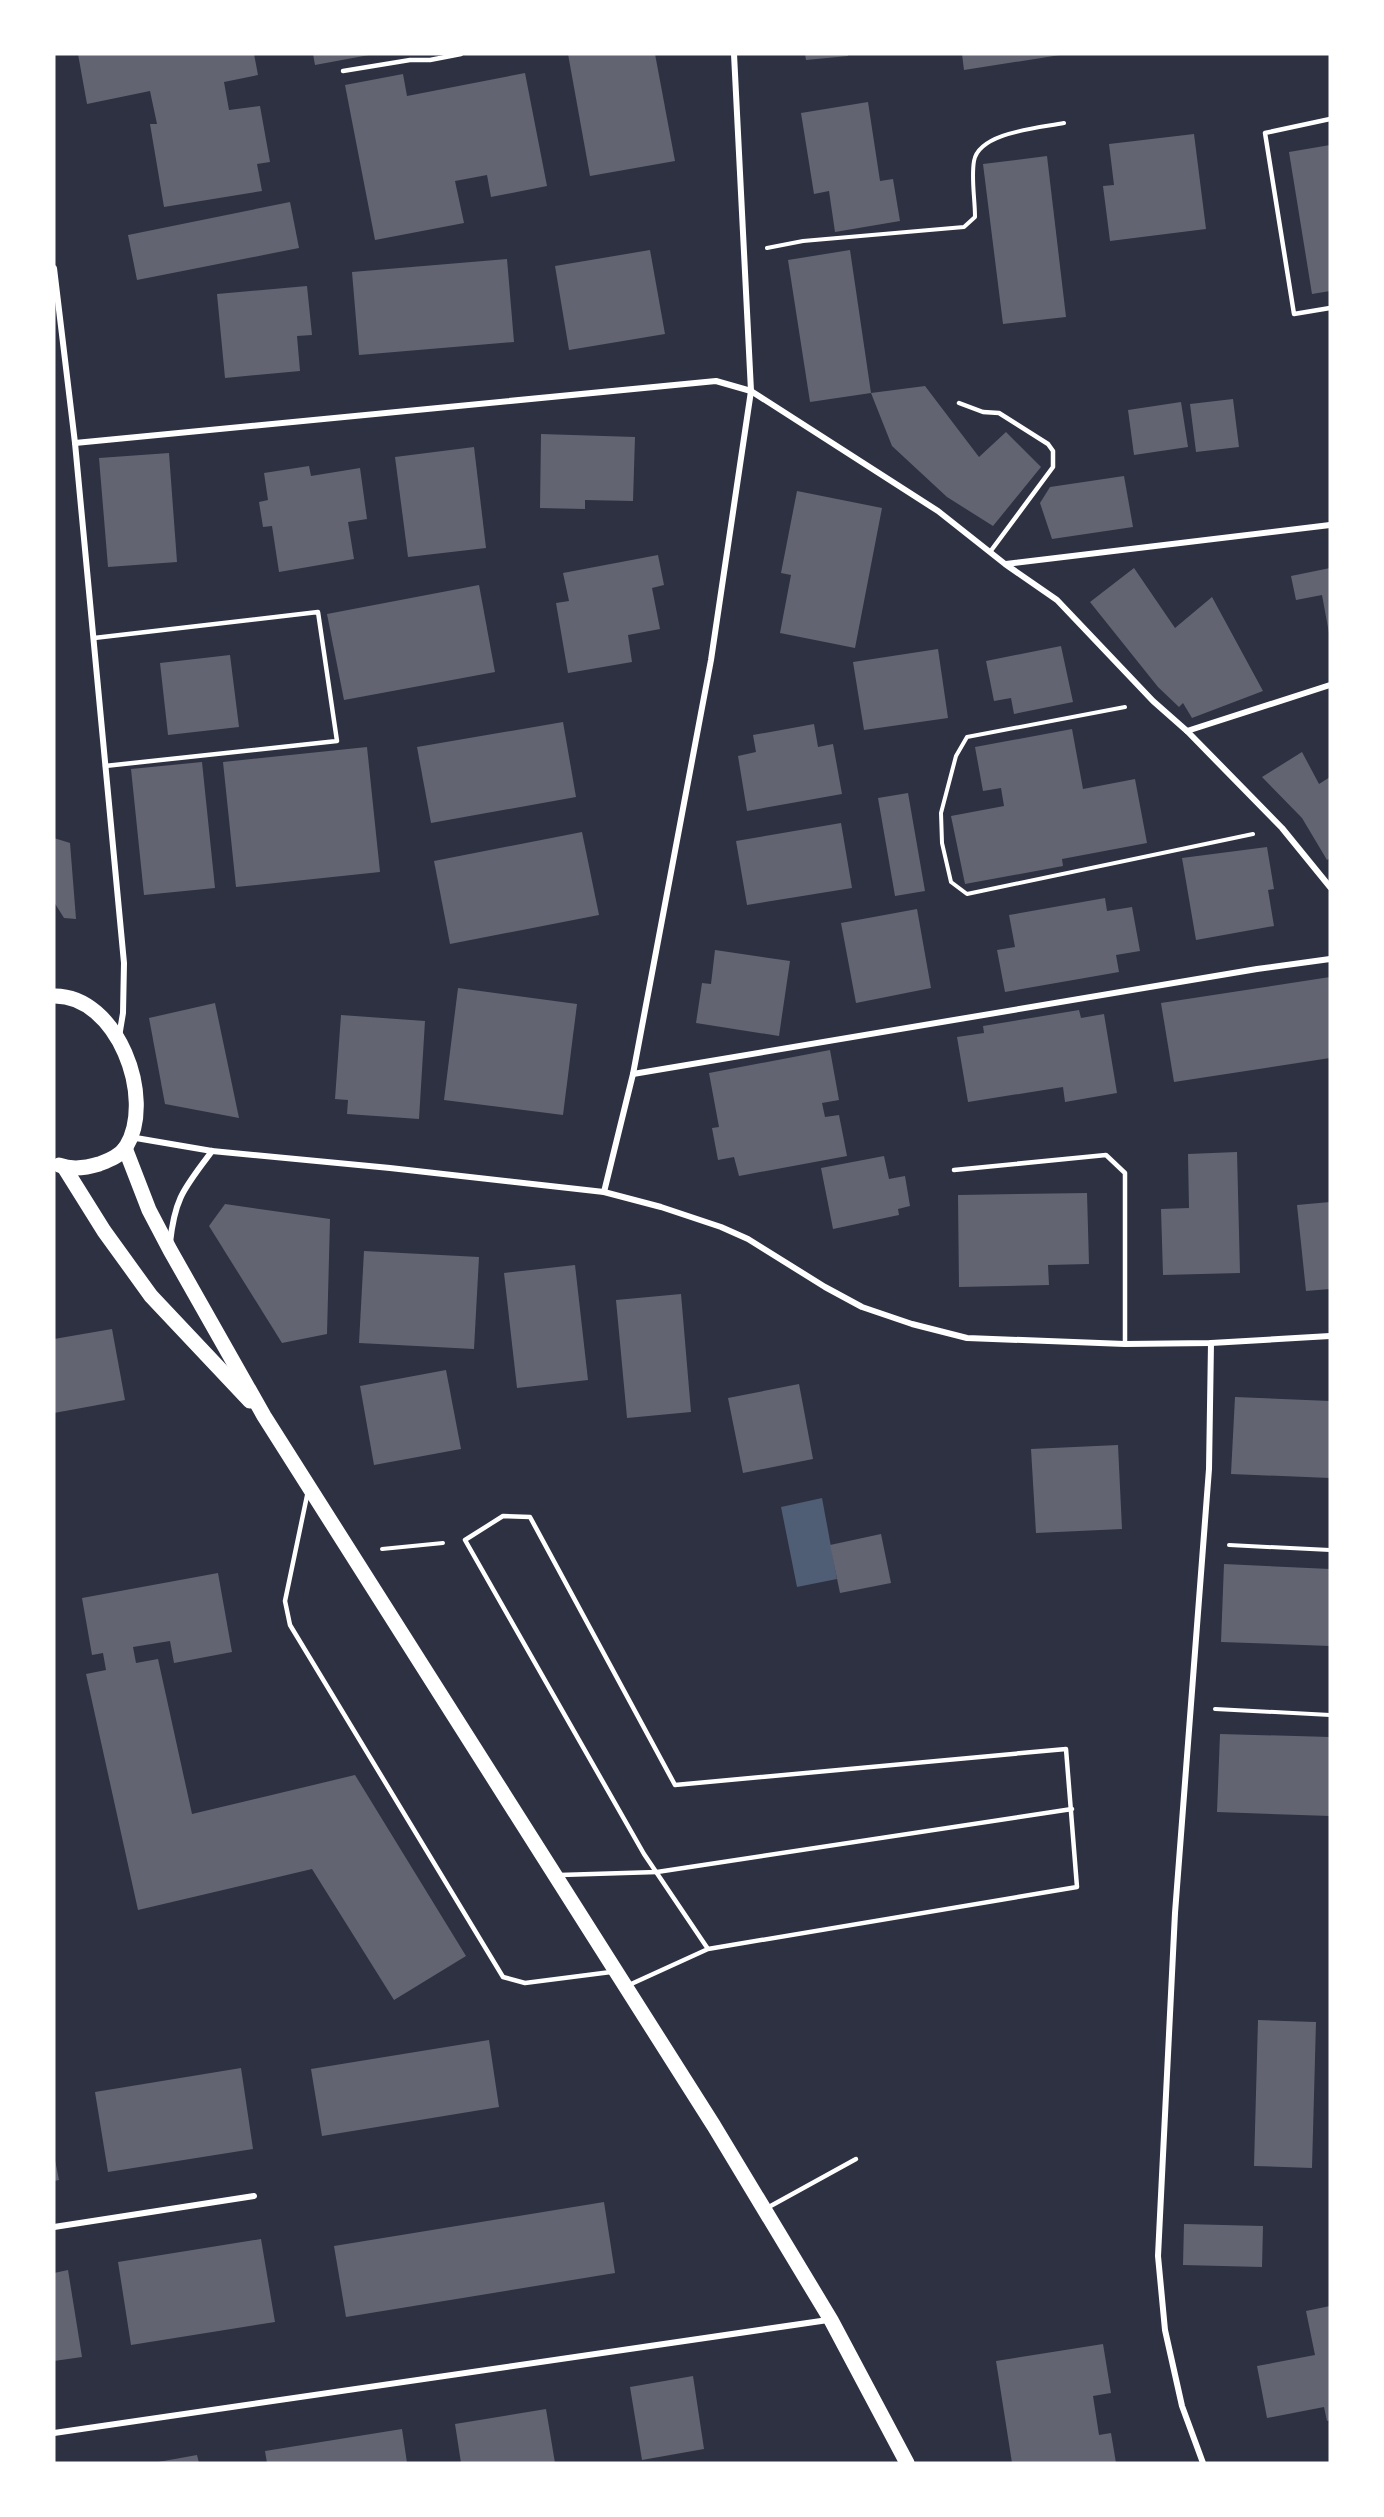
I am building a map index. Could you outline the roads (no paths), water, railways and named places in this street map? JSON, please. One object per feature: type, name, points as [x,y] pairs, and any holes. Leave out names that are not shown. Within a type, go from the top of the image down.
[{"type":"main road","points":[[56,995],[73,1000],[93,1011],[119,1039],[133,1076],[137,1110],[128,1143],[116,1156],[93,1166],[59,1165]]},
{"type":"main road","points":[[128,1143],[149,1210],[264,1416],[627,1986],[764,2209],[831,2320],[907,2463]]},
{"type":"main road","points":[[59,1165],[151,1296],[264,1416]]},
{"type":"street","points":[[604,1192],[633,1074],[711,660],[751,391],[734,54]]},
{"type":"street","points":[[54,268],[75,443],[124,963],[123,1013],[119,1039]]},
{"type":"street","points":[[75,443],[716,381],[751,391],[938,511],[1005,564],[1057,600],[1153,701],[1187,731],[1282,828],[1330,886]]},
{"type":"street","points":[[1005,564],[1330,525]]},
{"type":"street","points":[[1187,731],[1330,685]]},
{"type":"street","points":[[633,1074],[1257,969],[1330,959]]},
{"type":"street","points":[[128,1143],[390,1168],[604,1192],[661,1207],[730,1231],[748,1239],[853,1302],[912,1324],[967,1338],[1125,1344],[1211,1343],[1330,1336]]},
{"type":"street","points":[[170,1250],[173,1216],[178,1199],[212,1151]]},
{"type":"street","points":[[1203,2463],[1182,2406],[1165,2330],[1158,2256],[1173,1936],[1209,1469],[1211,1343]]},
{"type":"street","points":[[54,2228],[254,2196]]},
{"type":"street","points":[[54,2433],[831,2320]]},
{"type":"lane","points":[[343,71],[461,54]]},
{"type":"lane","points":[[1330,119],[1265,133],[1294,314],[1330,308]]},
{"type":"lane","points":[[959,403],[983,412],[999,412],[1048,444],[1053,451],[1053,467],[990,552]]},
{"type":"lane","points":[[94,638],[318,612],[337,741],[105,766]]},
{"type":"lane","points":[[954,1170],[1106,1155],[1125,1173],[1125,1344]]},
{"type":"lane","points":[[309,1486],[285,1601],[290,1625],[497,1968],[503,1977],[525,1983],[617,1971]]},
{"type":"lane","points":[[627,1986],[708,1949],[1077,1887],[1066,1749],[675,1785],[530,1517],[503,1516],[465,1540],[638,1844],[708,1949]]},
{"type":"lane","points":[[557,1875],[657,1872],[1072,1809]]},
{"type":"lane","points":[[764,2209],[856,2159]]},
{"type":"water","points":[[822,1498],[837,1579],[797,1587],[781,1507]]}]
